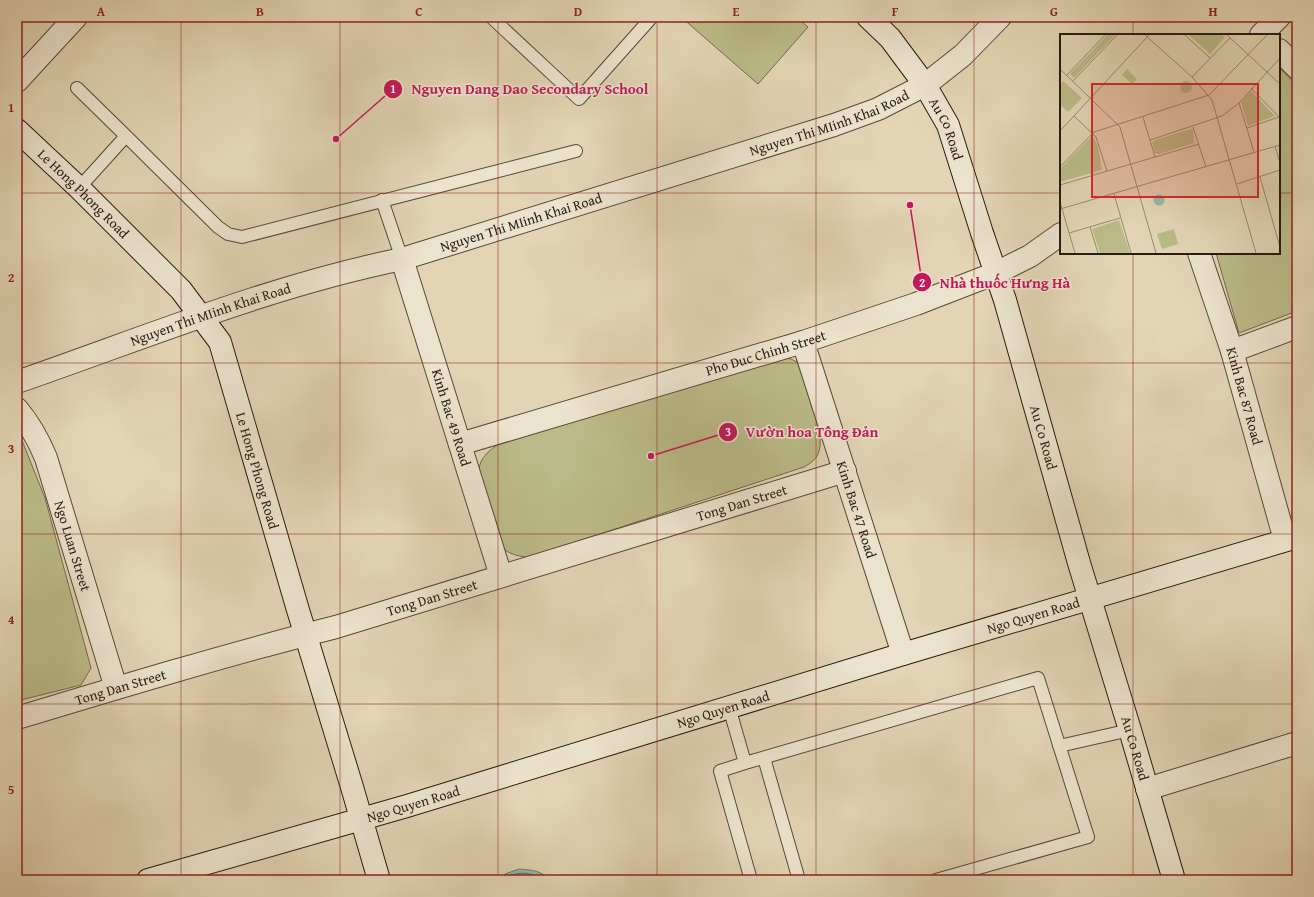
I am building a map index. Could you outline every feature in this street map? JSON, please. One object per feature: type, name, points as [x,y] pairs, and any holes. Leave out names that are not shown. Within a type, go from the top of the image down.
[{"type":"street","points":[[17,81],[76,17]]},
{"type":"street","name":"Au Co Road","points":[[868,17],[890,38],[925,85],[948,125],[1005,300],[1097,626],[1130,730],[1174,880]]},
{"type":"street","name":"Nguyen Thi MIinh Khai Road","points":[[17,382],[234,305],[361,267],[402,259],[834,125],[878,109],[925,85],[963,55],[1000,17]]},
{"type":"street","points":[[1263,34],[1279,17]]},
{"type":"street","points":[[1280,51],[1297,68]]},
{"type":"street","name":"Le Hong Phong Road","points":[[17,130],[79,188],[181,290],[202,316],[220,342],[380,880]]},
{"type":"street","name":"Pho Duc Chinh Street","points":[[460,444],[803,342],[916,304],[996,273],[1030,256],[1060,235]]},
{"type":"street","name":"Kinh Bac 87 Road","points":[[1199,254],[1232,351],[1291,539]]},
{"type":"street","name":"Kinh Bac 49 Road","points":[[402,259],[501,576]]},
{"type":"street","points":[[1232,351],[1297,327]]},
{"type":"street","name":"Kinh Bac 47 Road","points":[[803,342],[903,654]]},
{"type":"street","name":"Ngo Luan Street","points":[[17,409],[27,422],[40,444],[46,458],[116,688]]},
{"type":"street","name":"Tong Dan Street","points":[[17,718],[116,688],[306,634],[336,627],[845,471]]},
{"type":"street","name":"Ngo Quyen Road","points":[[148,880],[171,877],[903,654],[1090,598],[1130,588],[1291,539]]},
{"type":"street","points":[[1147,789],[1297,743]]},
{"type":"lane","points":[[491,17],[579,99],[652,17]]},
{"type":"lane","points":[[77,88],[218,227],[228,234],[242,237],[576,151]]},
{"type":"lane","points":[[79,188],[126,136]]},
{"type":"lane","points":[[382,200],[402,259]]},
{"type":"lane","points":[[751,880],[720,771],[1038,678],[1088,837],[936,880]]},
{"type":"lane","points":[[729,707],[745,764]]},
{"type":"lane","points":[[1059,746],[1130,730]]},
{"type":"lane","points":[[764,758],[799,880]]},
{"type":"green space","points":[[681,17],[796,17],[808,27],[758,84]]},
{"type":"green space","points":[[1280,68],[1297,86],[1297,311],[1239,333],[1216,254],[1280,254]]},
{"type":"green space","points":[[783,358],[794,360],[803,367],[820,435],[818,454],[809,464],[804,467],[530,557],[514,555],[501,547],[478,476],[481,461],[489,451],[497,445]]},
{"type":"green space","points":[[17,428],[45,498],[91,668],[81,685],[17,701]]},
{"type":"water","points":[[519,869],[539,872],[548,880],[499,880],[505,874]]},
{"type":"place","name":"Nguyen Dang Dao Secondary School","points":[[336,139]]},
{"type":"place","name":"Nhà thuốc Hưng Hà","points":[[910,205]]},
{"type":"place","name":"Vườn hoa Tông Đản","points":[[651,456]]}]
